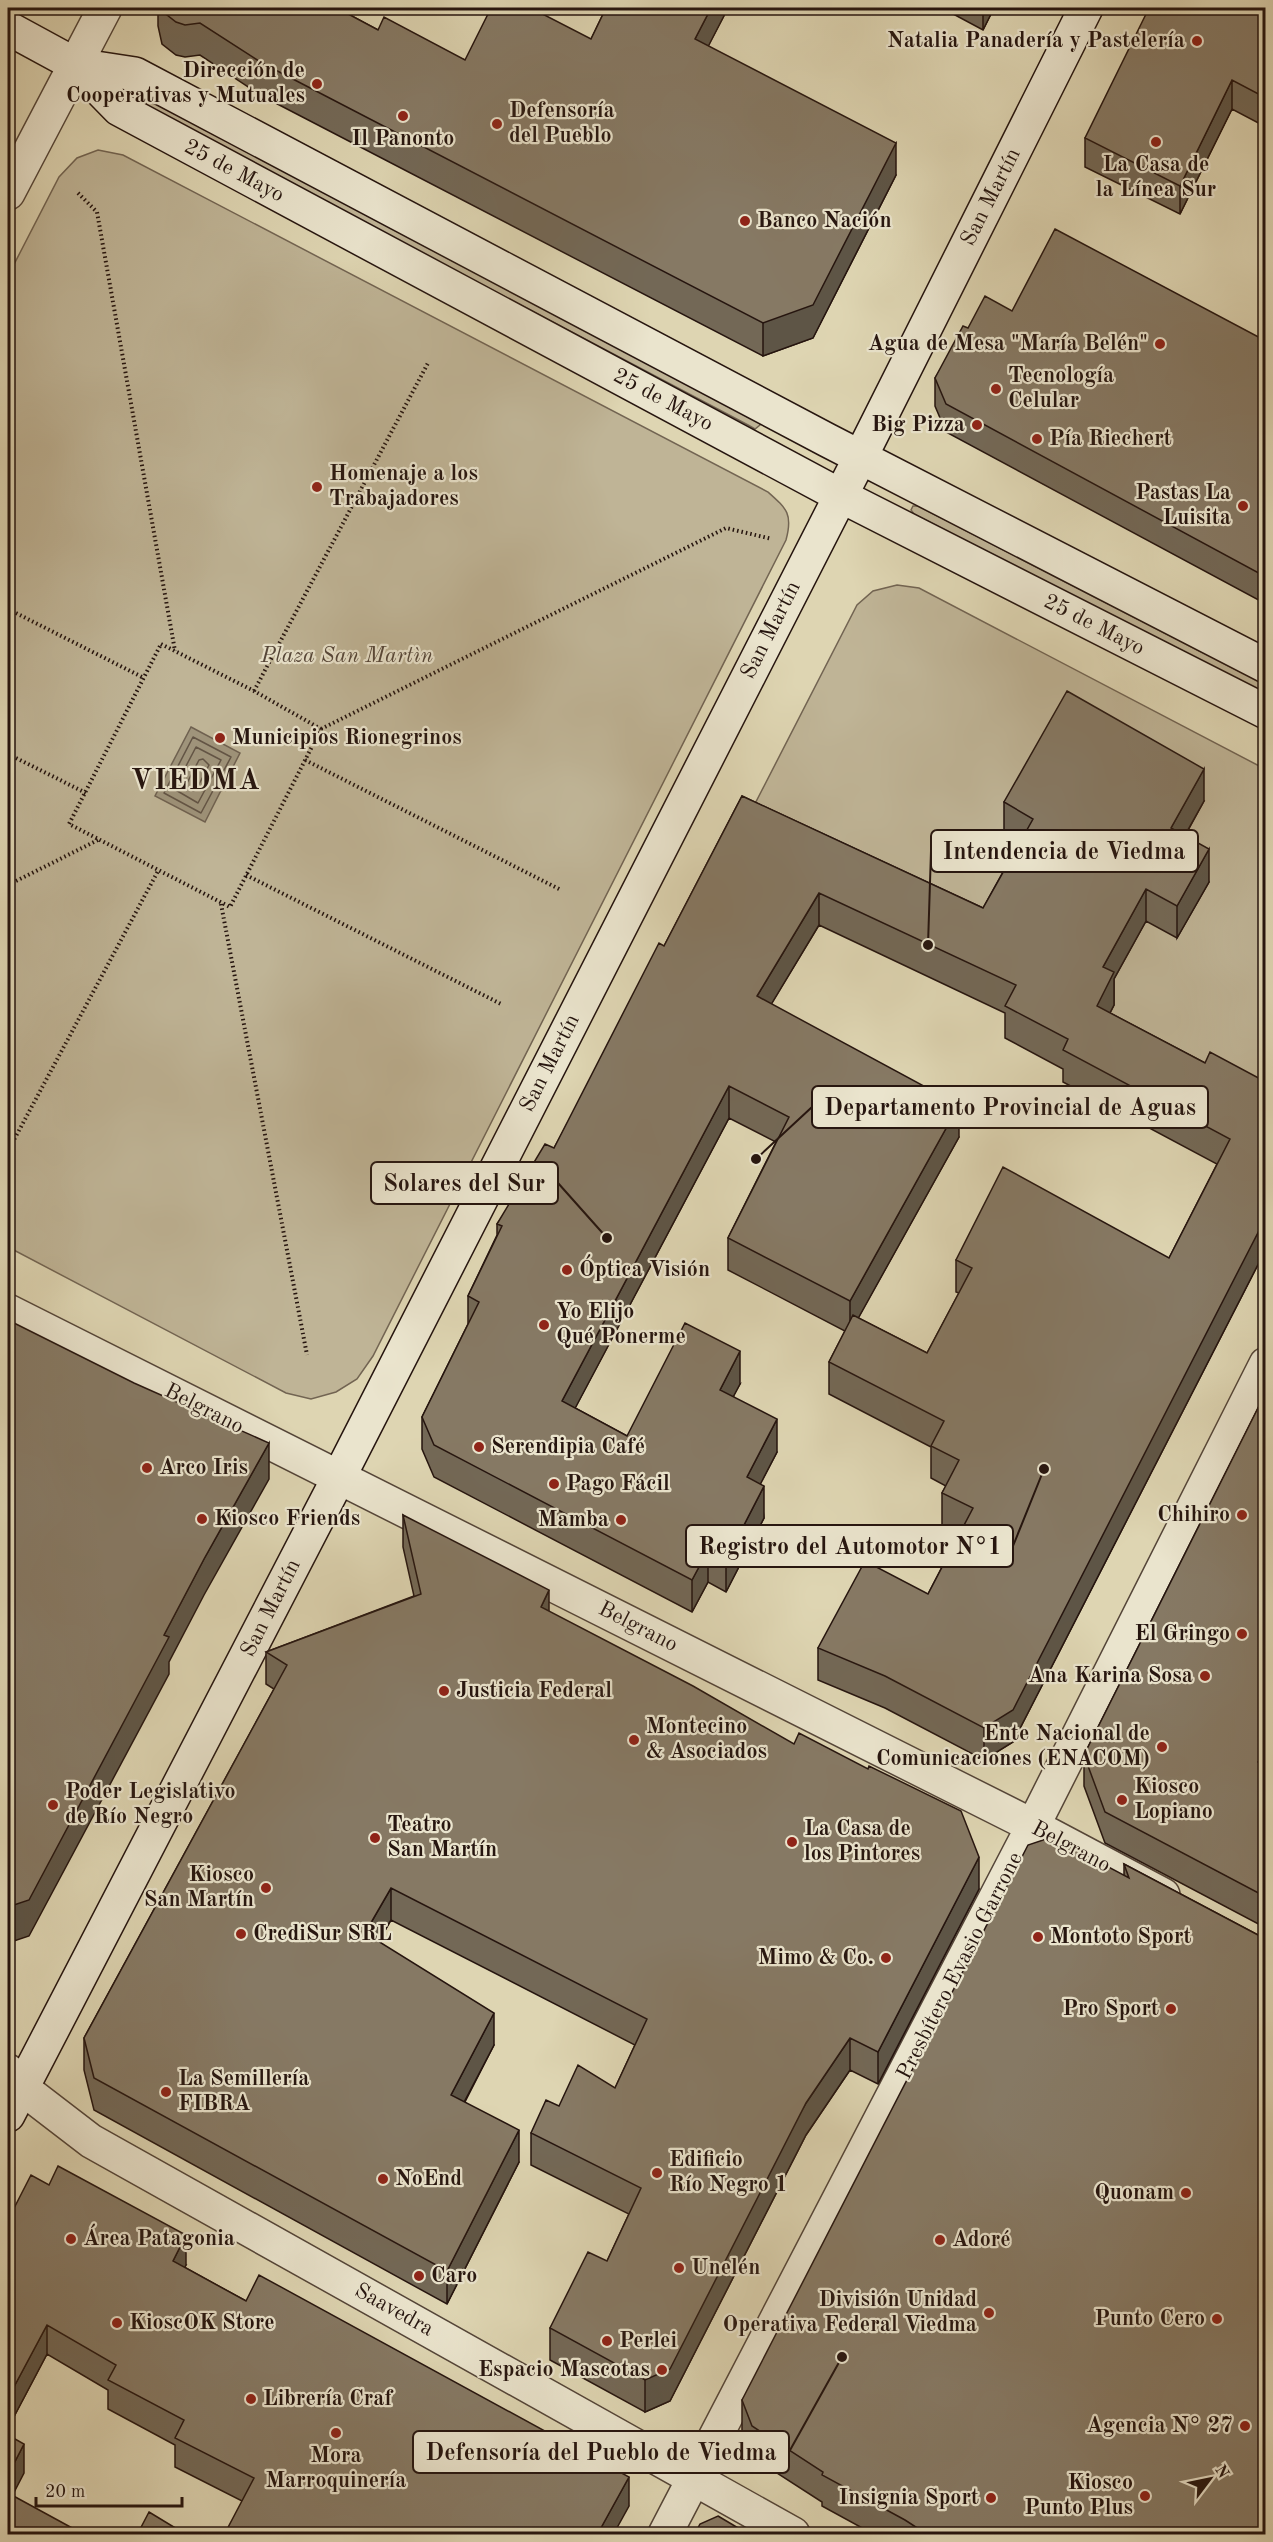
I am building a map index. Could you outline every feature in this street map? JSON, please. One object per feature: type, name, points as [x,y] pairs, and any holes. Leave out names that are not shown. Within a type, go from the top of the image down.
[{"type":"main road","points":[[8,193],[105,8]]},
{"type":"main road","name":"San Martín","points":[[12,2092],[339,1477],[841,496],[1086,8]]},
{"type":"main road","name":"25 de Mayo","points":[[8,28],[76,65],[119,109],[841,496],[1266,712]]},
{"type":"main road","name":"25 de Mayo","points":[[76,65],[135,74],[860,458],[1266,666]]},
{"type":"main road","name":"Belgrano","points":[[8,1311],[1033,1826],[1191,1910]]},
{"type":"main road","name":"Presbítero Evasio Garrone","points":[[665,2535],[1033,1826],[1266,1364]]},
{"type":"main road","name":"Saavedra","points":[[12,2092],[91,2141],[793,2535]]},
{"type":"path","points":[[78,193],[97,212],[175,651]]},
{"type":"path","points":[[254,691],[428,363]]},
{"type":"path","points":[[321,729],[254,691],[161,644],[69,824],[230,907],[321,729],[726,528],[776,539]]},
{"type":"path","points":[[8,609],[144,678]]},
{"type":"path","points":[[8,754],[86,793]]},
{"type":"path","points":[[305,760],[561,890]]},
{"type":"path","points":[[8,885],[98,839]]},
{"type":"path","points":[[8,1151],[158,871]]},
{"type":"path","points":[[246,875],[503,1005]]},
{"type":"path","points":[[221,903],[307,1355]]},
{"type":"green space","points":[[148,101],[154,101],[759,420],[760,425],[755,429],[149,109],[146,104]]},
{"type":"green space","name":"Plaza San Martìn","points":[[98,150],[123,155],[768,492],[784,508],[788,518],[786,540],[373,1356],[357,1379],[336,1392],[311,1399],[286,1393],[8,1247],[8,276],[59,177],[77,158]]},
{"type":"green space","points":[[913,506],[918,506],[1265,685],[1265,696],[914,514],[911,510]]},
{"type":"green space","points":[[897,585],[919,588],[1265,769],[1265,1114],[742,829],[857,605],[873,591]]},
{"type":"water","points":[[191,727],[240,753],[205,822],[155,796]]},
{"type":"building","points":[[161,8],[337,8],[378,30],[384,17],[465,60],[491,8],[531,8],[591,39],[606,8],[711,8],[695,39],[896,143],[813,305],[763,323],[262,63],[200,23],[185,25],[176,22]]},
{"type":"building","points":[[1149,8],[1266,8],[1266,98],[1232,80],[1180,186],[1085,138]]},
{"type":"building","points":[[1055,229],[1266,341],[1266,577],[946,404],[935,378],[963,326],[968,328],[985,296],[1012,311]]},
{"type":"building","points":[[1067,691],[1204,769],[1171,828],[1209,849],[1177,906],[1146,889],[1103,967],[1114,972],[1097,1006],[1205,1063],[1210,1052],[1266,1082],[1266,1217],[1013,1710],[984,1728],[885,1676],[818,1648],[865,1561],[928,1594],[973,1508],[942,1493],[959,1460],[931,1446],[944,1421],[829,1362],[853,1315],[927,1353],[972,1268],[956,1260],[1003,1167],[1169,1258],[1230,1139],[1063,1050],[1068,1039],[1005,1006],[1016,985],[819,893],[757,996],[959,1105],[850,1301],[728,1238],[789,1117],[729,1086],[562,1401],[627,1436],[685,1323],[740,1351],[720,1390],[777,1419],[747,1477],[764,1486],[726,1560],[708,1550],[692,1580],[434,1445],[422,1417],[479,1302],[468,1296],[502,1226],[497,1224],[545,1144],[554,1148],[659,943],[664,946],[742,796],[983,908],[1033,819],[1004,802]]},
{"type":"building","points":[[8,1320],[134,1383],[269,1443],[164,1635],[169,1637],[29,1900],[8,1907]]},
{"type":"building","points":[[1266,1392],[1266,1749],[1258,1762],[1266,1766],[1266,1897],[1105,1812],[1084,1755]]},
{"type":"building","points":[[403,1515],[549,1590],[541,1607],[693,1686],[794,1744],[799,1733],[868,1769],[869,1766],[961,1811],[979,1857],[878,2052],[850,2038],[806,2103],[670,2369],[645,2380],[550,2328],[588,2252],[607,2261],[641,2188],[531,2133],[546,2100],[559,2106],[578,2065],[615,2088],[647,2019],[391,1888],[365,1933],[494,2013],[451,2095],[519,2130],[447,2271],[94,2078],[84,2038],[287,1665],[266,1652],[421,1594]]},
{"type":"building","points":[[1052,1837],[1129,1878],[1124,1864],[1258,1935],[1266,1937],[1266,2535],[928,2535],[822,2475],[823,2472],[752,2426],[742,2400],[1028,1845]]},
{"type":"building","points":[[58,2166],[186,2235],[173,2261],[246,2301],[259,2275],[629,2477],[597,2535],[224,2535],[254,2478],[175,2438],[184,2420],[108,2380],[116,2365],[47,2325],[8,2398],[8,2220],[31,2175],[49,2185]]},
{"type":"building","points":[[8,2435],[24,2444],[8,2475]]},
{"type":"building","points":[[8,2493],[85,2535],[8,2535]]},
{"type":"building","points":[[149,2512],[187,2535],[137,2535]]},
{"type":"building","points":[[718,2516],[750,2535],[694,2535],[700,2524]]},
{"type":"place","name":"Natalia Panadería y Pastelería","points":[[1197,41]]},
{"type":"place","name":"Dirección de Cooperativas y Mutuales","points":[[317,84]]},
{"type":"place","name":"Il Panonto","points":[[403,116]]},
{"type":"place","name":"Defensoría del Pueblo","points":[[497,124]]},
{"type":"place","name":"La Casa de la Línea Sur","points":[[1156,142]]},
{"type":"place","name":"Banco Nación","points":[[745,221]]},
{"type":"place","name":"Agua de Mesa \"María Belén\"","points":[[1160,344]]},
{"type":"place","name":"Tecnología Celular","points":[[996,389]]},
{"type":"place","name":"Big Pizza","points":[[977,425]]},
{"type":"place","name":"Pía Riechert","points":[[1037,439]]},
{"type":"place","name":"Homenaje a los Trabajadores","points":[[317,487]]},
{"type":"place","name":"Pastas La Luisita","points":[[1243,506]]},
{"type":"place","name":"Municipios Rionegrinos","points":[[220,738]]},
{"type":"place","name":"Intendencia de Viedma","points":[[928,945]]},
{"type":"place","name":"Departamento Provincial de Aguas","points":[[756,1159]]},
{"type":"place","name":"Solares del Sur","points":[[607,1238]]},
{"type":"place","name":"Óptica Visión","points":[[567,1270]]},
{"type":"place","name":"Yo Elijo Qué Ponerme","points":[[544,1325]]},
{"type":"place","name":"Serendipia Café","points":[[479,1447]]},
{"type":"place","name":"Arco Iris","points":[[147,1468]]},
{"type":"place","name":"Registro del Automotor N°1","points":[[1044,1469]]},
{"type":"place","name":"Pago Fácil","points":[[554,1484]]},
{"type":"place","name":"Chihiro","points":[[1242,1515]]},
{"type":"place","name":"Kiosco Friends","points":[[202,1519]]},
{"type":"place","name":"Mamba","points":[[621,1520]]},
{"type":"place","name":"El Gringo","points":[[1242,1634]]},
{"type":"place","name":"Ana Karina Sosa","points":[[1205,1676]]},
{"type":"place","name":"Justicia Federal","points":[[444,1691]]},
{"type":"place","name":"Montecino & Asociados","points":[[634,1740]]},
{"type":"place","name":"Ente Nacional de Comunicaciones (ENACOM)","points":[[1162,1747]]},
{"type":"place","name":"Kiosco Lopiano","points":[[1122,1800]]},
{"type":"place","name":"Poder Legislativo de Río Negro","points":[[53,1805]]},
{"type":"place","name":"Teatro San Martín","points":[[375,1838]]},
{"type":"place","name":"La Casa de los Pintores","points":[[792,1842]]},
{"type":"place","name":"Kiosco San Martín","points":[[266,1888]]},
{"type":"place","name":"CrediSur SRL","points":[[241,1934]]},
{"type":"place","name":"Montoto Sport","points":[[1038,1937]]},
{"type":"place","name":"Mimo & Co.","points":[[886,1958]]},
{"type":"place","name":"Pro Sport","points":[[1171,2009]]},
{"type":"place","name":"La Semillería FIBRA","points":[[166,2092]]},
{"type":"place","name":"Edificio Río Negro 1","points":[[657,2173]]},
{"type":"place","name":"NoEnd","points":[[383,2179]]},
{"type":"place","name":"Quonam","points":[[1186,2193]]},
{"type":"place","name":"Área Patagonia","points":[[71,2239]]},
{"type":"place","name":"Adoré","points":[[940,2240]]},
{"type":"place","name":"Unelén","points":[[679,2268]]},
{"type":"place","name":"Caro","points":[[419,2276]]},
{"type":"place","name":"División Unidad Operativa Federal Viedma","points":[[989,2313]]},
{"type":"place","name":"Punto Cero","points":[[1217,2319]]},
{"type":"place","name":"KioscOK Store","points":[[117,2323]]},
{"type":"place","name":"Perlei","points":[[607,2341]]},
{"type":"place","name":"Defensoría del Pueblo de Viedma","points":[[842,2357]]},
{"type":"place","name":"Espacio Mascotas","points":[[662,2370]]},
{"type":"place","name":"Librería Craf","points":[[251,2399]]},
{"type":"place","name":"Agencia N° 27","points":[[1245,2426]]},
{"type":"place","name":"Mora Marroquinería","points":[[336,2433]]},
{"type":"place","name":"Kiosco Punto Plus","points":[[1145,2496]]},
{"type":"place","name":"Insignia Sport","points":[[991,2498]]},
{"type":"district","name":"VIEDMA","points":[[196,782]]}]
